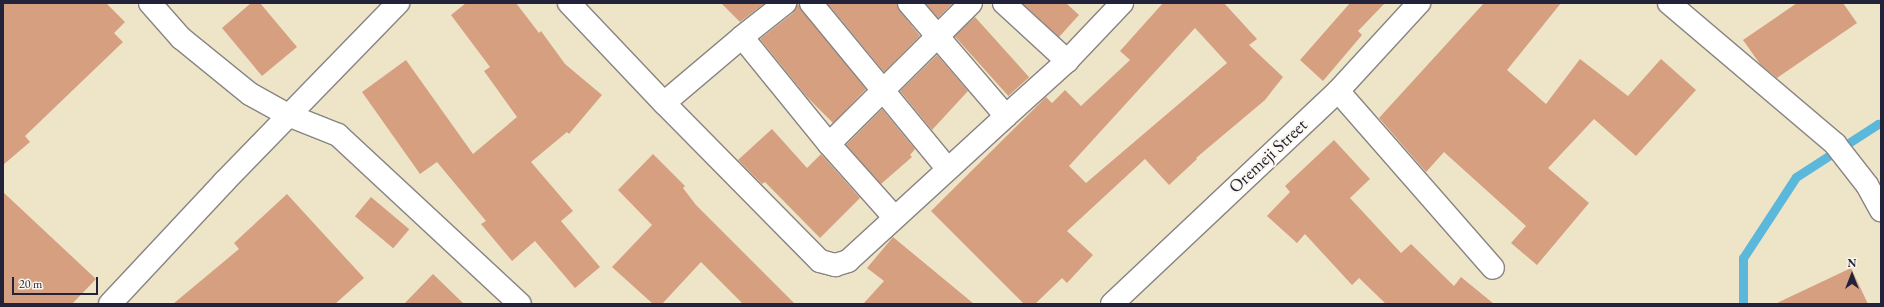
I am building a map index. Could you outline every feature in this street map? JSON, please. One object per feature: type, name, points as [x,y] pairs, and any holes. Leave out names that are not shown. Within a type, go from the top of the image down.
[{"type":"street","points":[[150,3],[181,38],[250,94],[288,115],[338,135],[520,304]]},
{"type":"street","points":[[110,304],[288,115],[398,3]]},
{"type":"street","points":[[569,3],[664,103],[820,261],[835,266],[848,261],[894,217],[1067,61],[1119,4]]},
{"type":"street","points":[[664,103],[785,3]]},
{"type":"street","points":[[811,3],[948,169]]},
{"type":"street","points":[[909,3],[1006,116]]},
{"type":"street","points":[[829,144],[971,3]]},
{"type":"street","points":[[1004,3],[1067,61]]},
{"type":"street","name":"Oremeji Street","points":[[1112,304],[1338,91],[1419,3]]},
{"type":"street","points":[[1669,3],[1835,144],[1867,185],[1881,210]]},
{"type":"street","points":[[742,37],[829,144],[894,217]]},
{"type":"street","points":[[1338,91],[1494,268]]},
{"type":"building","points":[[3,3],[106,3],[125,22],[114,33],[123,42],[25,136],[30,142],[3,165]]},
{"type":"building","points":[[251,3],[260,3],[297,47],[262,76],[222,28]]},
{"type":"building","points":[[466,3],[516,3],[539,33],[541,31],[565,64],[602,95],[569,134],[567,132],[531,162],[573,211],[561,221],[600,267],[575,288],[535,241],[512,261],[481,224],[486,221],[437,162],[420,174],[362,92],[406,60],[473,154],[517,117],[484,71],[490,67],[451,15]]},
{"type":"building","points":[[721,3],[765,3],[740,22]]},
{"type":"building","points":[[797,3],[866,89],[833,123],[807,97],[760,39],[793,13]]},
{"type":"building","points":[[827,3],[897,3],[900,11],[920,36],[884,72]]},
{"type":"building","points":[[925,3],[953,3],[938,18]]},
{"type":"building","points":[[1022,3],[1066,3],[1079,15],[1059,37]]},
{"type":"building","points":[[1163,3],[1224,3],[1257,39],[1249,45],[1283,77],[1265,100],[1196,158],[1197,159],[1169,185],[1145,159],[1067,231],[1093,255],[1067,283],[1062,278],[1035,304],[1024,304],[931,211],[1046,97],[1052,103],[1065,90],[1081,106],[1130,60],[1120,51]],"holes":[[[1195,28],[1227,63],[1086,183],[1069,166]]]},
{"type":"building","points":[[1350,3],[1385,3],[1358,31],[1362,35],[1323,81],[1300,60]]},
{"type":"building","points":[[1484,3],[1561,3],[1507,70],[1546,104],[1580,59],[1628,96],[1661,59],[1696,90],[1636,156],[1594,119],[1548,168],[1589,203],[1537,265],[1511,243],[1526,226],[1444,152],[1426,172],[1379,118]]},
{"type":"building","points":[[1797,3],[1843,3],[1857,23],[1777,78],[1760,64],[1743,40]]},
{"type":"building","points":[[975,17],[1029,77],[1008,96],[954,36]]},
{"type":"building","points":[[937,55],[968,91],[932,130],[900,91]]},
{"type":"building","points":[[882,109],[915,149],[910,155],[912,157],[881,184],[846,145]]},
{"type":"building","points":[[772,129],[807,168],[821,154],[860,198],[820,238],[765,182],[762,184],[738,160]]},
{"type":"building","points":[[1334,140],[1370,179],[1350,198],[1401,253],[1411,244],[1454,286],[1461,277],[1494,304],[1386,304],[1359,278],[1352,285],[1305,234],[1297,243],[1267,216],[1290,192],[1285,186]]},
{"type":"building","points":[[653,154],[685,186],[683,188],[696,205],[795,304],[743,304],[701,262],[662,304],[653,304],[612,267],[652,225],[618,190]]},
{"type":"building","points":[[3,192],[96,279],[72,304],[3,304]]},
{"type":"building","points":[[287,194],[364,278],[335,304],[173,304],[239,249],[234,243]]},
{"type":"building","points":[[371,197],[409,229],[393,248],[355,216]]},
{"type":"building","points":[[893,237],[974,304],[863,304],[884,281],[867,268]]},
{"type":"building","points":[[1851,268],[1868,304],[1775,304]]},
{"type":"building","points":[[433,274],[464,304],[404,304]]},
{"type":"waterway","points":[[1743,304],[1743,258],[1796,177],[1878,124],[1881,124]]}]
